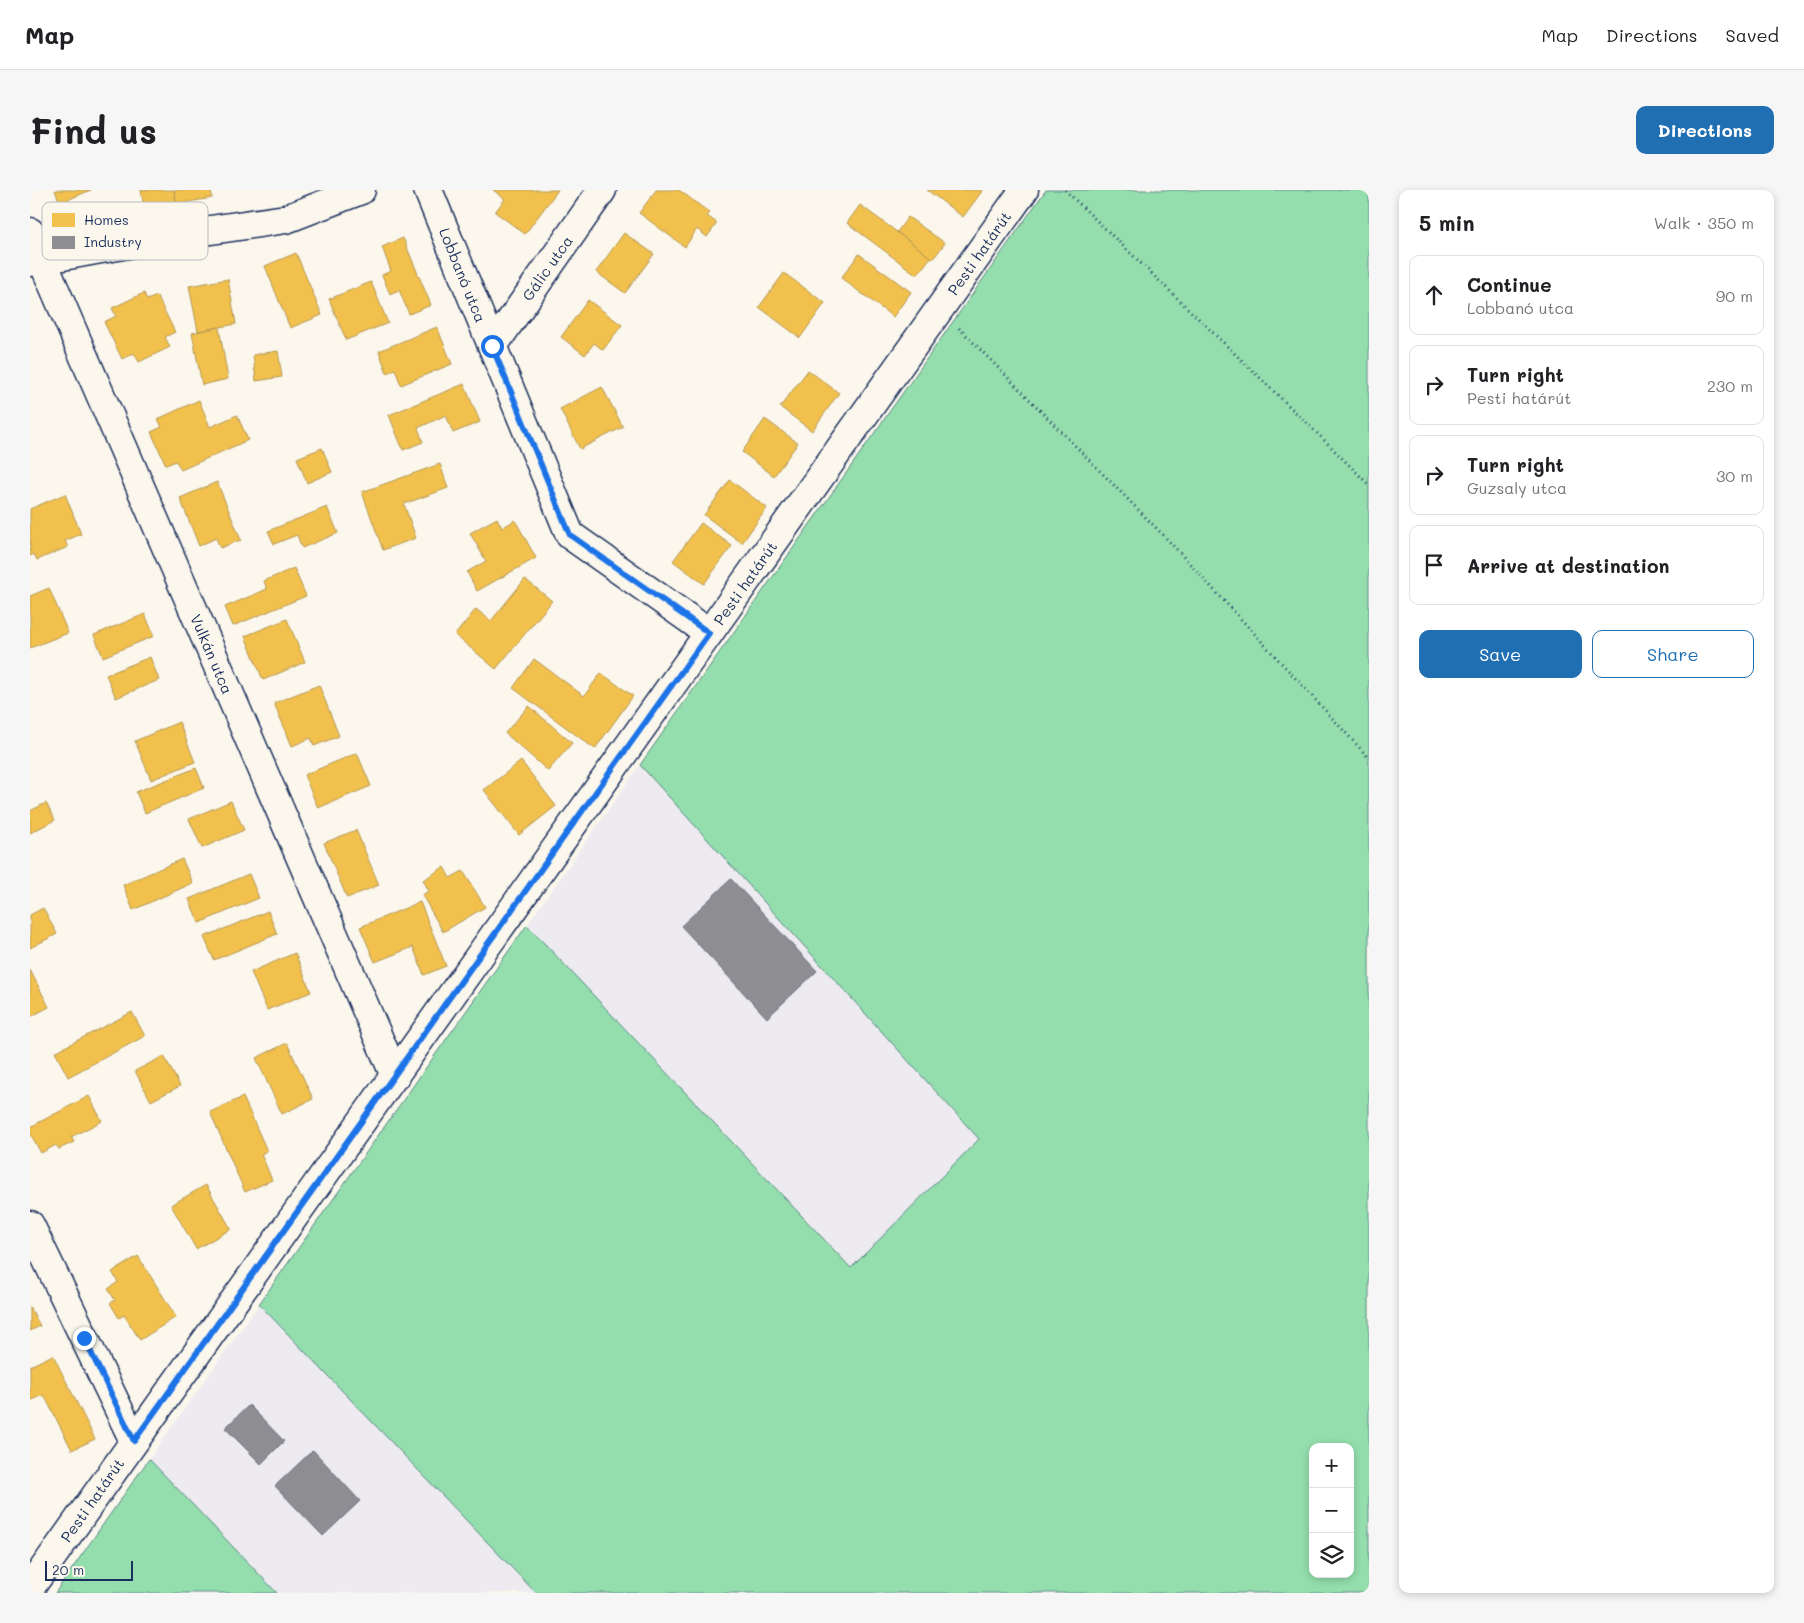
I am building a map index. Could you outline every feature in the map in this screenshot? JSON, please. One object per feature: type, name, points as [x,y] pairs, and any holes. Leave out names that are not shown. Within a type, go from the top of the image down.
[{"type":"street","points":[[208,230],[286,218],[362,190]]},
{"type":"street","name":"Lobbanó utca","points":[[428,190],[570,535],[709,633]]},
{"type":"street","name":"Gálic utca","points":[[492,346],[602,190]]},
{"type":"street","name":"Pesti határút","points":[[30,1588],[1024,190]]},
{"type":"street","name":"Vulkán utca","points":[[30,232],[36,261],[395,1076]]},
{"type":"street","points":[[30,1225],[134,1441]]},
{"type":"path","points":[[1065,190],[1316,432],[1369,486]]},
{"type":"path","points":[[940,309],[1167,539],[1369,758]]},
{"type":"shaded area","points":[[640,765],[979,1138],[852,1268],[527,925]]},
{"type":"shaded area","points":[[259,1304],[536,1593],[277,1593],[149,1459]]},
{"type":"green space","points":[[1046,190],[1369,190],[1369,1593],[536,1593],[259,1304],[527,925],[851,1268],[979,1139],[640,765]]},
{"type":"green space","points":[[149,1459],[277,1593],[55,1593]]},
{"type":"building: Homes","points":[[55,190],[91,190],[62,202],[60,202]]},
{"type":"building: Homes","points":[[141,190],[174,190],[177,202],[143,202]]},
{"type":"building: Homes","points":[[174,190],[211,190],[212,198],[177,202]]},
{"type":"building: Homes","points":[[493,190],[558,190],[525,234],[495,212],[505,199]]},
{"type":"building: Homes","points":[[656,190],[679,190],[710,213],[707,216],[717,223],[707,237],[697,229],[685,247],[639,213]]},
{"type":"building: Homes","points":[[927,190],[983,190],[963,217]]},
{"type":"building: Homes","points":[[860,205],[931,257],[917,275],[847,223]]},
{"type":"building: Homes","points":[[908,217],[945,243],[933,259],[897,232]]},
{"type":"building: Homes","points":[[624,233],[654,254],[625,293],[596,272]]},
{"type":"building: Homes","points":[[403,238],[431,305],[409,314],[399,290],[390,294],[382,275],[391,271],[382,247]]},
{"type":"building: Homes","points":[[296,253],[322,315],[290,328],[265,266]]},
{"type":"building: Homes","points":[[859,254],[911,292],[893,317],[841,278]]},
{"type":"building: Homes","points":[[784,273],[825,303],[800,338],[759,307]]},
{"type":"building: Homes","points":[[228,279],[236,324],[198,331],[189,286]]},
{"type":"building: Homes","points":[[371,282],[388,323],[346,340],[329,299]]},
{"type":"building: Homes","points":[[144,293],[147,300],[157,296],[175,332],[165,337],[170,347],[139,362],[134,353],[122,359],[104,322],[116,316],[112,308]]},
{"type":"building: Homes","points":[[588,300],[622,325],[603,350],[594,343],[585,355],[561,337]]},
{"type":"building: Homes","points":[[219,327],[228,379],[202,385],[192,333]]},
{"type":"building: Homes","points":[[437,327],[452,364],[401,385],[395,369],[387,373],[379,351]]},
{"type":"building: Homes","points":[[278,351],[282,377],[256,381],[253,355]]},
{"type":"building: Homes","points":[[808,370],[839,393],[812,431],[780,407]]},
{"type":"building: Homes","points":[[464,384],[480,422],[453,433],[446,415],[418,428],[423,442],[403,450],[389,415]]},
{"type":"building: Homes","points":[[602,387],[623,427],[580,449],[560,409]]},
{"type":"building: Homes","points":[[199,400],[210,427],[237,415],[248,440],[181,470],[176,461],[166,465],[151,432],[162,427],[158,419]]},
{"type":"building: Homes","points":[[765,419],[798,443],[774,476],[742,452]]},
{"type":"building: Homes","points":[[322,448],[332,472],[307,483],[297,458]]},
{"type":"building: Homes","points":[[440,464],[448,488],[404,504],[416,538],[383,550],[362,492]]},
{"type":"building: Homes","points":[[730,480],[767,508],[742,543],[704,515]]},
{"type":"building: Homes","points":[[217,482],[241,540],[220,548],[216,538],[199,546],[180,498]]},
{"type":"building: Homes","points":[[65,494],[81,534],[65,541],[68,547],[37,560],[34,554],[30,556],[30,509]]},
{"type":"building: Homes","points":[[327,507],[338,533],[302,548],[297,535],[274,544],[268,531]]},
{"type":"building: Homes","points":[[497,518],[502,528],[515,520],[536,558],[477,591],[467,572],[486,561],[470,533]]},
{"type":"building: Homes","points":[[701,523],[732,546],[704,584],[673,561]]},
{"type":"building: Homes","points":[[294,568],[306,596],[233,626],[225,607],[267,589],[264,581]]},
{"type":"building: Homes","points":[[525,579],[552,601],[496,669],[455,635],[476,609],[491,621]]},
{"type":"building: Homes","points":[[49,588],[68,633],[30,648],[30,596]]},
{"type":"building: Homes","points":[[145,614],[154,636],[103,657],[94,635]]},
{"type":"building: Homes","points":[[287,619],[305,662],[263,680],[245,636]]},
{"type":"building: Homes","points":[[150,657],[159,680],[116,698],[106,675]]},
{"type":"building: Homes","points":[[534,659],[584,696],[601,673],[633,696],[595,749],[513,688]]},
{"type":"building: Homes","points":[[319,685],[339,736],[314,746],[311,738],[292,746],[274,703]]},
{"type":"building: Homes","points":[[529,706],[572,743],[548,771],[505,733]]},
{"type":"building: Homes","points":[[179,722],[195,762],[151,780],[135,741]]},
{"type":"building: Homes","points":[[357,753],[371,786],[318,808],[304,775]]},
{"type":"building: Homes","points":[[521,761],[556,806],[519,835],[484,790]]},
{"type":"building: Homes","points":[[196,768],[204,788],[145,813],[136,792]]},
{"type":"building: Homes","points":[[231,801],[244,830],[202,848],[189,819]]},
{"type":"building: Homes","points":[[46,803],[55,820],[30,833],[30,811]]},
{"type":"building: Homes","points":[[356,830],[379,885],[347,898],[324,843]]},
{"type":"building: Homes","points":[[182,859],[193,883],[133,910],[123,885]]},
{"type":"building: Homes","points":[[444,867],[450,878],[463,871],[485,907],[443,932],[422,895],[429,891],[423,880]]},
{"type":"building: Homes","points":[[249,874],[259,898],[199,923],[189,899]]},
{"type":"building: Homes","points":[[420,902],[446,966],[424,975],[413,947],[375,962],[360,927]]},
{"type":"building: Homes","points":[[43,908],[57,934],[30,948],[30,915]]},
{"type":"building: Homes","points":[[268,911],[277,934],[214,960],[204,937]]},
{"type":"building: Homes","points":[[295,953],[311,992],[267,1010],[251,972]]},
{"type":"building: Homes","points":[[30,970],[49,1007],[30,1017]]},
{"type":"building: Homes","points":[[132,1012],[145,1036],[68,1077],[55,1052]]},
{"type":"building: Homes","points":[[287,1043],[313,1099],[282,1114],[256,1058]]},
{"type":"building: Homes","points":[[164,1056],[180,1086],[151,1101],[135,1071]]},
{"type":"building: Homes","points":[[89,1096],[102,1121],[71,1137],[74,1142],[59,1149],[56,1145],[41,1153],[30,1133],[30,1127]]},
{"type":"building: Homes","points":[[243,1097],[267,1151],[261,1154],[272,1180],[245,1192],[210,1112]]},
{"type":"building: Homes","points":[[206,1185],[231,1229],[196,1249],[171,1205]]},
{"type":"building: Homes","points":[[138,1256],[176,1317],[140,1340],[124,1315],[119,1318],[110,1303],[115,1300],[108,1289],[118,1282],[112,1272]]},
{"type":"building: Homes","points":[[30,1307],[40,1326],[30,1331]]},
{"type":"building: Homes","points":[[53,1355],[95,1439],[72,1450],[44,1395],[30,1401],[30,1366]]},
{"type":"building: Industry","points":[[731,879],[817,971],[767,1018],[681,926]]},
{"type":"building: Industry","points":[[249,1405],[284,1441],[261,1464],[225,1428]]},
{"type":"building: Industry","points":[[313,1450],[360,1501],[323,1536],[275,1486]]},
{"type":"route","points":[[84,1338],[134,1441],[709,633],[570,535],[492,346]]}]
